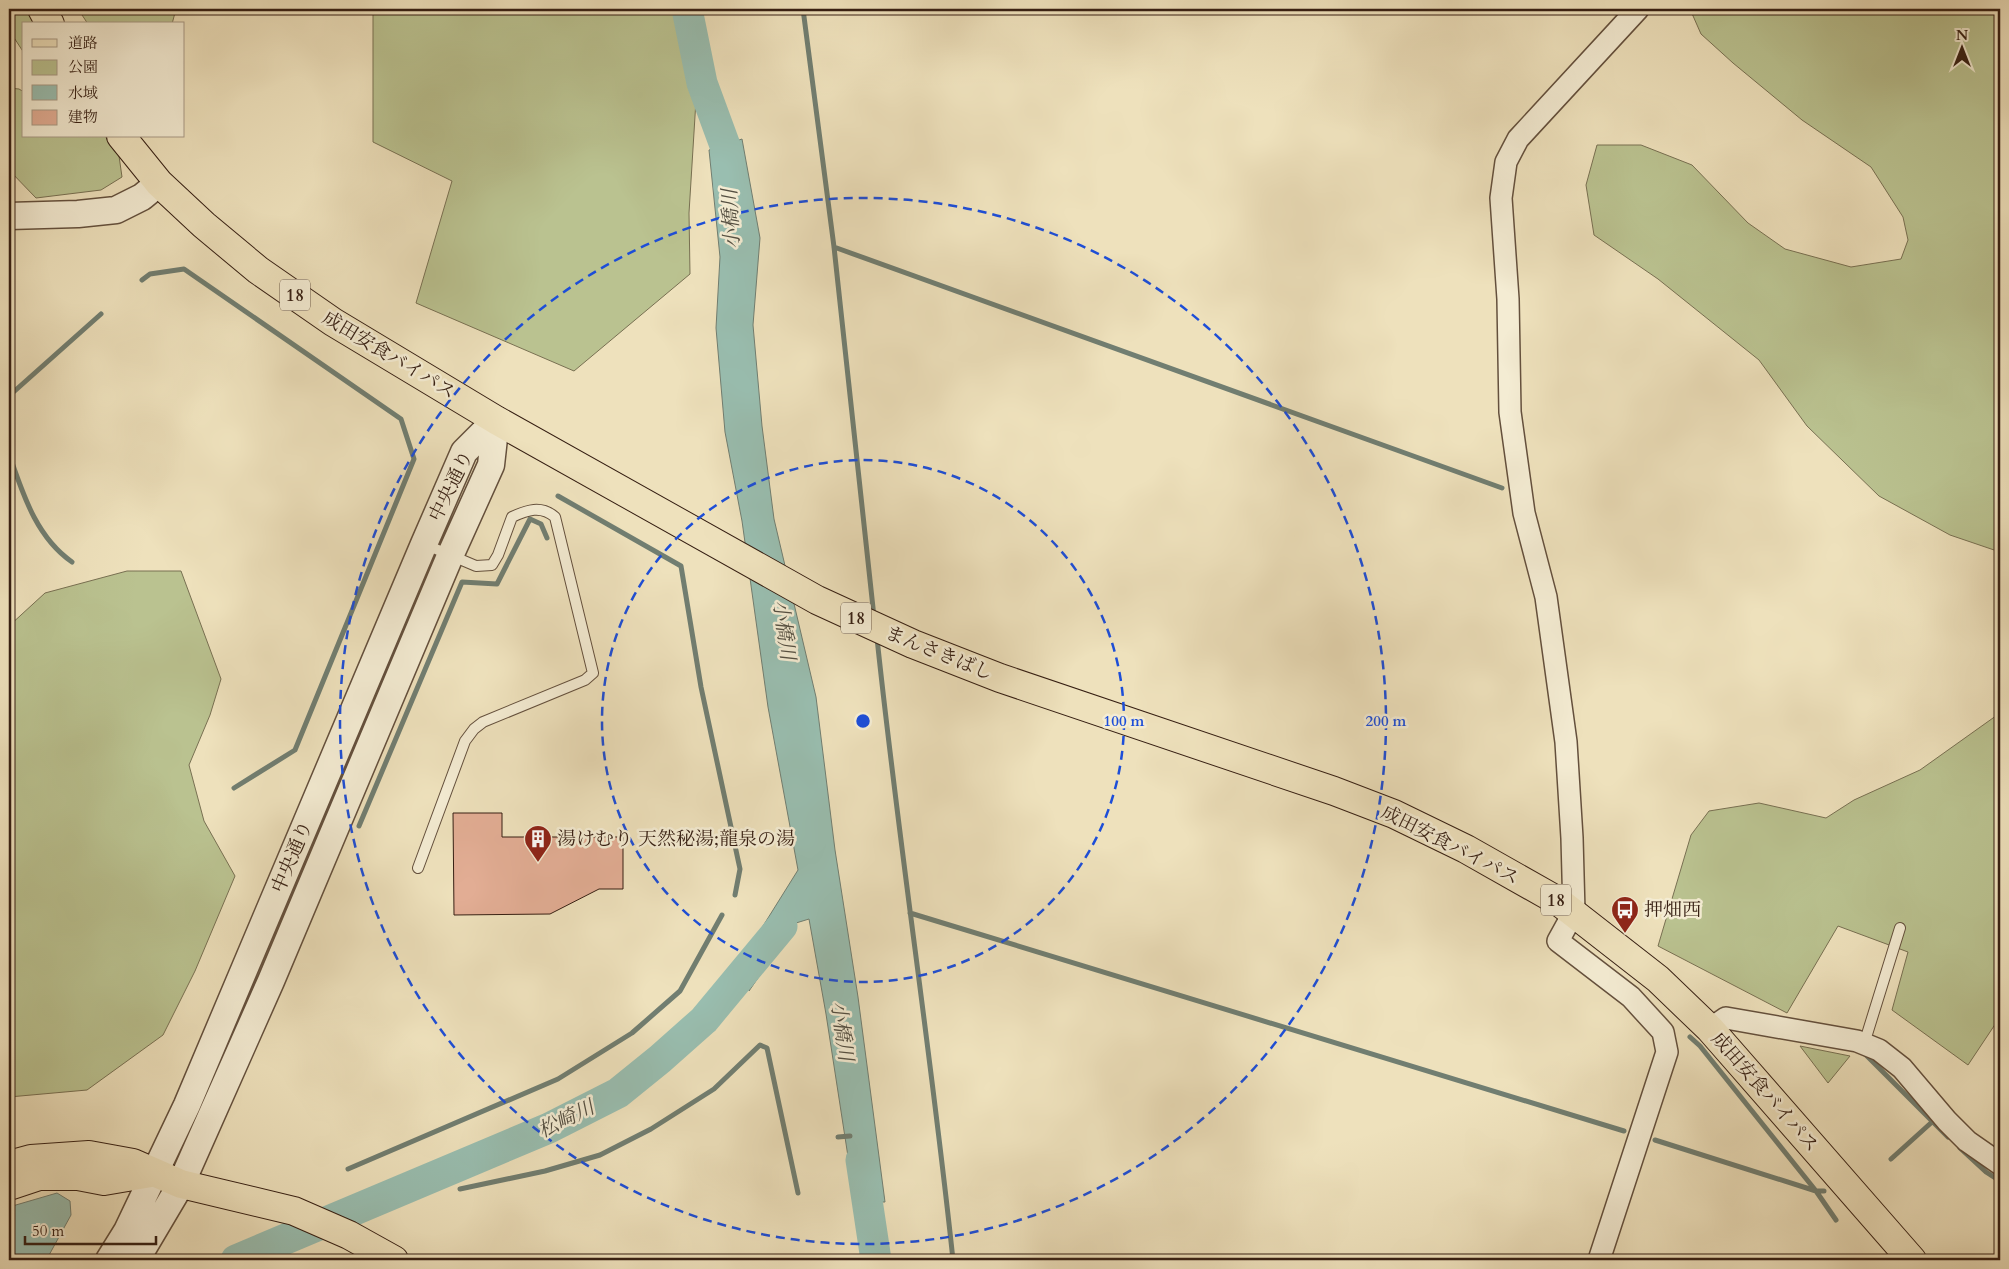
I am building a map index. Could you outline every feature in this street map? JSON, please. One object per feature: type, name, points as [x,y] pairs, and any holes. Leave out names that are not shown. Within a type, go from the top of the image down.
[{"type":"main road","points":[[42,9],[49,22]]},
{"type":"main road","name":"成田安食バイパス","points":[[124,138],[159,183],[204,225],[258,270],[318,312],[382,353],[638,501]]},
{"type":"main road","name":"まんさきばし","points":[[638,501],[817,600],[912,644],[1000,678],[1088,707]]},
{"type":"main road","name":"成田安食バイパス","points":[[1088,707],[1334,791],[1394,814],[1466,849],[1574,912],[1658,979],[1710,1029],[1912,1260]]},
{"type":"main road","points":[[9,1165],[31,1160],[89,1155],[133,1163],[180,1184],[294,1211],[349,1235],[394,1260]]},
{"type":"main road","points":[[9,1186],[40,1176],[78,1176],[104,1181],[155,1172]]},
{"type":"street","points":[[1599,1260],[1667,1052],[1663,1032],[1630,997],[1558,941],[1574,912],[1572,838],[1565,733],[1546,597],[1524,513],[1510,412],[1508,299],[1501,198],[1506,162],[1518,139],[1638,9]]},
{"type":"street","points":[[9,216],[78,214],[116,210],[142,197],[159,183]]},
{"type":"street","name":"中央通り","points":[[136,1245],[155,1172],[187,1105],[464,452],[496,420]]},
{"type":"street","name":"中央通り","points":[[109,1260],[136,1245],[180,1184],[271,981],[450,556],[491,465],[496,420]]},
{"type":"street","points":[[1710,1029],[1726,1018],[1839,1038],[1879,1050],[1902,1068],[1947,1122],[1967,1141],[2000,1164]]},
{"type":"lane","points":[[418,868],[465,740],[474,729],[483,722],[585,680],[593,673],[555,516],[548,510],[529,509],[512,516],[498,555],[492,565],[476,566],[424,544]]},
{"type":"lane","points":[[1864,1044],[1900,928]]},
{"type":"green space","points":[[9,9],[26,9],[34,22],[22,22],[22,50],[9,30]]},
{"type":"green space","points":[[78,9],[176,9],[173,22],[87,22]]},
{"type":"green space","points":[[373,9],[687,9],[696,100],[689,213],[690,274],[574,371],[416,303],[452,181],[373,142]]},
{"type":"green space","points":[[1690,9],[2000,9],[2000,552],[1950,535],[1879,496],[1807,426],[1759,360],[1658,279],[1594,235],[1586,185],[1597,145],[1641,145],[1692,165],[1748,223],[1785,249],[1851,267],[1901,259],[1908,240],[1903,217],[1871,167],[1802,120],[1733,63],[1701,34]]},
{"type":"green space","points":[[9,88],[22,91],[22,138],[106,138],[119,156],[122,177],[101,190],[36,198],[9,170]]},
{"type":"green space","points":[[127,571],[181,571],[221,679],[210,715],[189,765],[204,821],[235,876],[195,971],[163,1035],[87,1090],[9,1097],[9,626],[45,593]]},
{"type":"green space","points":[[2000,713],[2000,1017],[1968,1065],[1892,1010],[1908,952],[1838,926],[1787,1013],[1658,946],[1691,835],[1709,811],[1759,803],[1826,818],[1854,800],[1920,770]]},
{"type":"green space","points":[[1800,1046],[1850,1056],[1828,1083]]},
{"type":"water","points":[[742,139],[760,238],[753,325],[762,426],[774,519],[816,697],[835,850],[858,997],[885,1202],[855,1202],[826,1014],[809,919],[796,923],[749,991],[758,934],[798,870],[768,707],[742,521],[725,432],[716,328],[720,257],[709,150]]},
{"type":"water","points":[[57,1193],[70,1201],[71,1215],[48,1257],[43,1260],[9,1260],[9,1207]]},
{"type":"building","name":"湯けむり 天然秘湯;龍泉の湯","points":[[453,813],[502,813],[502,837],[623,837],[623,889],[599,889],[550,914],[454,915]]},
{"type":"waterway","name":"小橋川","points":[[687,9],[702,83],[727,151],[729,187]]},
{"type":"waterway","points":[[803,9],[834,247],[874,617]]},
{"type":"waterway","points":[[834,247],[1502,488]]},
{"type":"waterway","points":[[142,280],[150,274],[184,269],[401,419],[414,459],[295,750],[234,788]]},
{"type":"waterway","points":[[9,396],[101,314]]},
{"type":"waterway","points":[[9,454],[32,514],[49,540],[72,562]]},
{"type":"waterway","points":[[558,496],[681,566],[701,687],[740,869],[735,895]]},
{"type":"waterway","points":[[359,826],[462,582],[497,584],[530,519],[541,524],[547,538]]},
{"type":"waterway","points":[[877,638],[953,1260]]},
{"type":"waterway","points":[[910,913],[1624,1131]]},
{"type":"waterway","points":[[348,1169],[558,1079],[632,1033],[680,991],[722,915]]},
{"type":"waterway","name":"松崎川","points":[[236,1260],[549,1128],[618,1093],[704,1020],[782,926]]},
{"type":"waterway","points":[[1690,1037],[1700,1046],[1816,1191],[1836,1220]]},
{"type":"waterway","points":[[460,1189],[545,1171],[600,1155],[651,1129],[714,1089],[760,1045],[767,1048],[798,1193]]},
{"type":"waterway","points":[[1864,1053],[1948,1137]]},
{"type":"waterway","points":[[1891,1159],[1932,1122]]},
{"type":"waterway","points":[[838,1137],[850,1136]]},
{"type":"waterway","points":[[1655,1140],[1816,1191],[1824,1191]]},
{"type":"waterway","points":[[1960,1148],[1986,1172],[2000,1181]]},
{"type":"waterway","name":"小橋川","points":[[861,1160],[876,1260]]},
{"type":"place","name":"湯けむり 天然秘湯;龍泉の湯","points":[[538,863]]},
{"type":"place","name":"押畑西","points":[[1625,934]]}]
